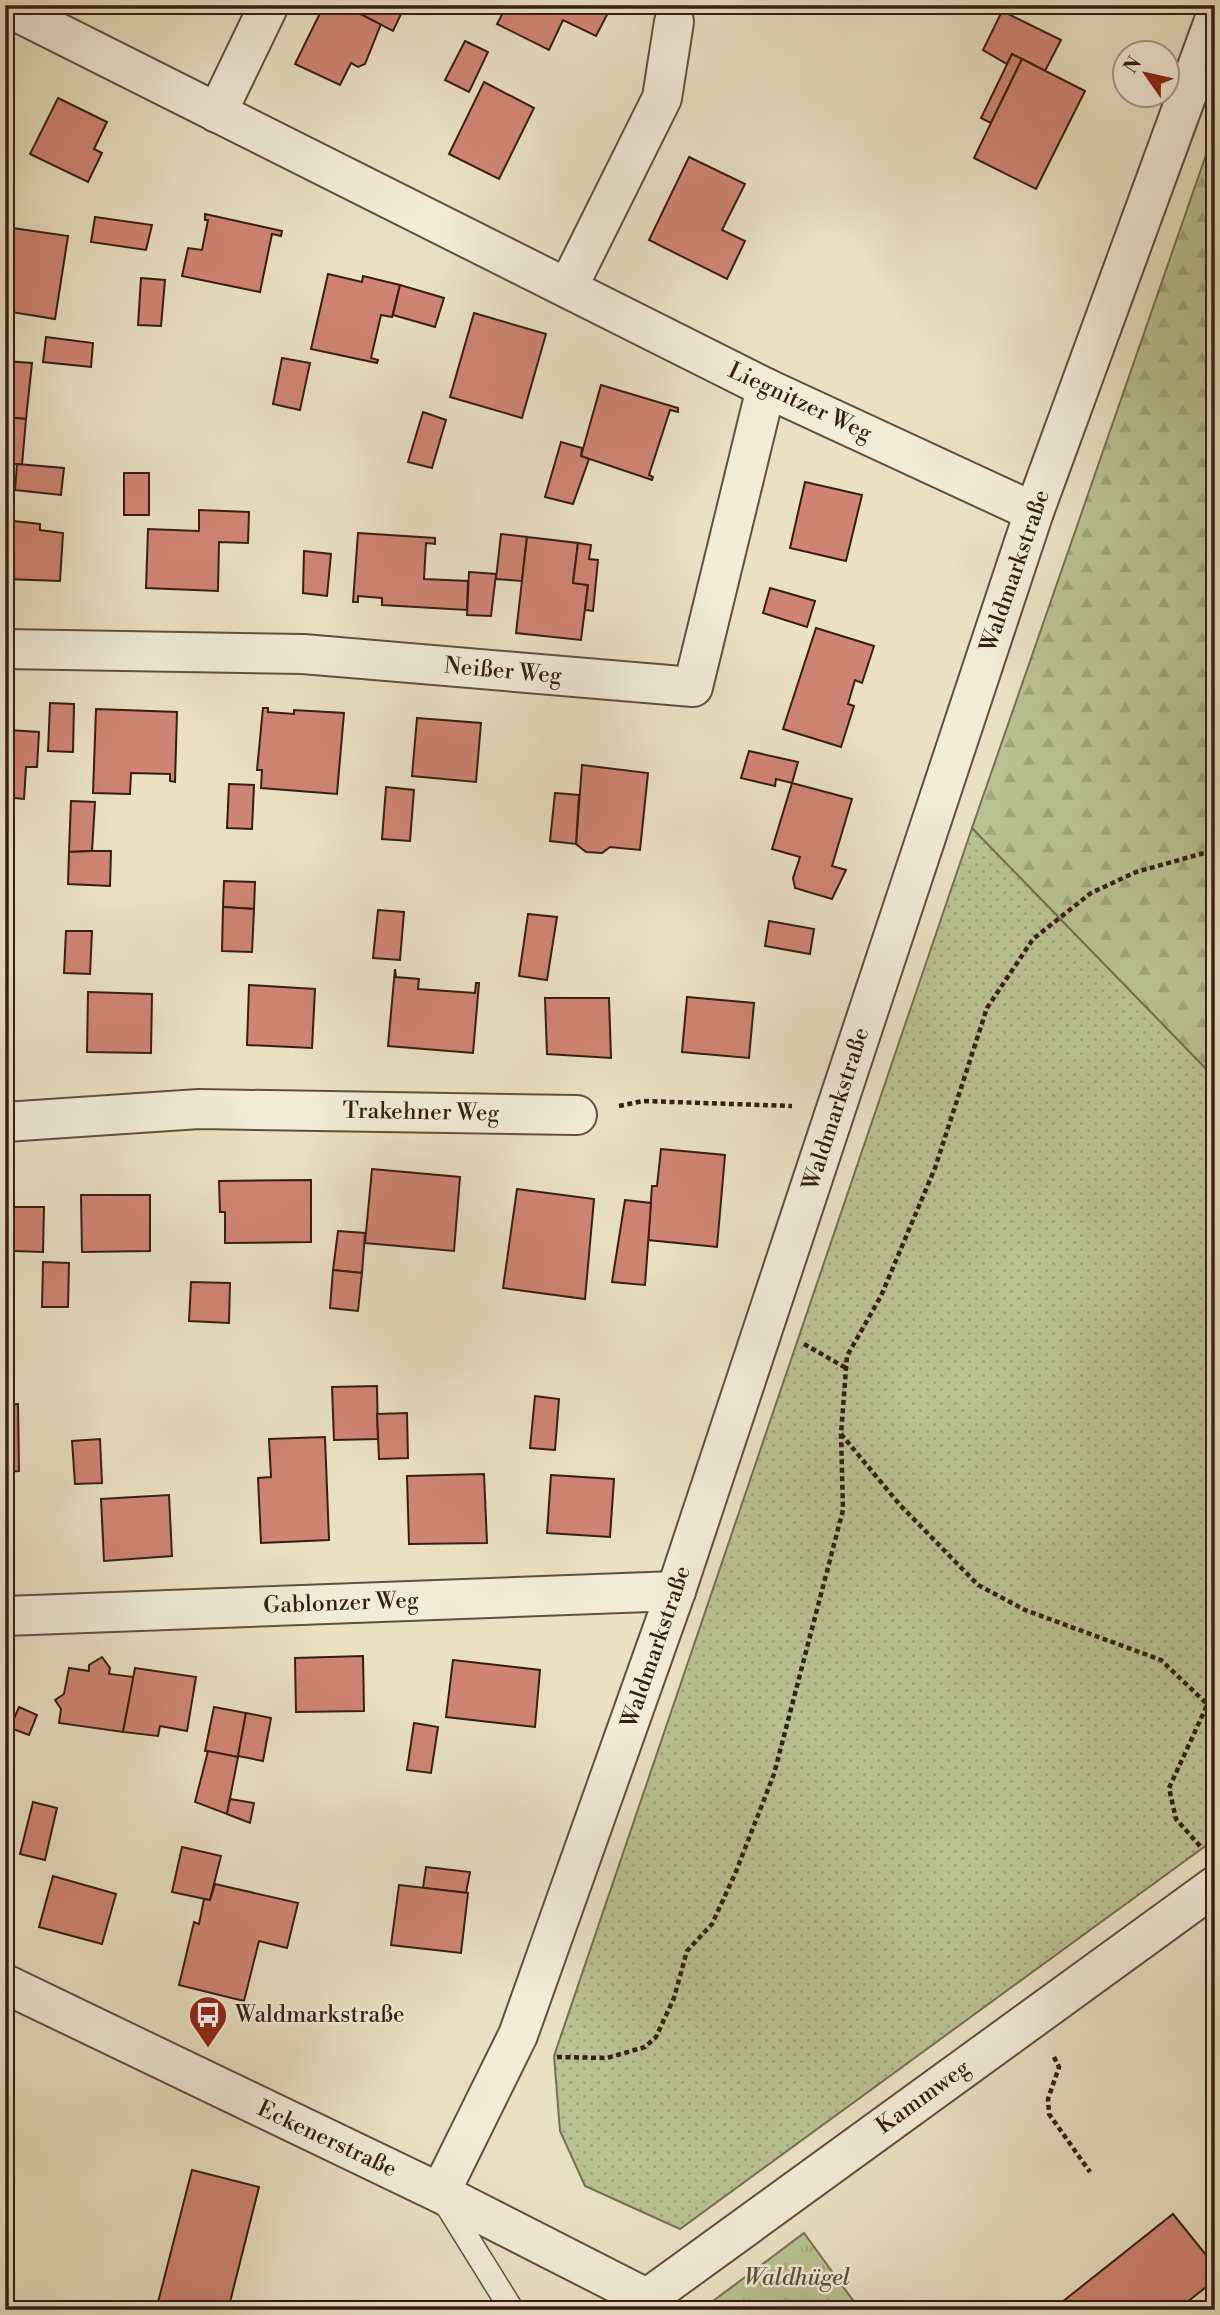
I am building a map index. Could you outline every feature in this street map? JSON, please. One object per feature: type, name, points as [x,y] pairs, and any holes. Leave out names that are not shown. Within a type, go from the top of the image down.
[{"type":"street","points":[[217,113],[269,5]]},
{"type":"street","name":"Liegnitzer Weg","points":[[6,10],[568,287],[766,388],[1034,512]]},
{"type":"street","name":"Waldmarkstraße","points":[[440,2193],[509,2055],[676,1591],[1034,512],[1215,18]]},
{"type":"street","points":[[568,287],[663,98],[674,22]]},
{"type":"street","name":"Neißer Weg","points":[[5,649],[303,654],[693,687],[766,388]]},
{"type":"street","name":"Trakehner Weg","points":[[5,1122],[199,1109],[577,1115]]},
{"type":"street","name":"Gablonzer Weg","points":[[5,1616],[676,1591]]},
{"type":"street","name":"Kammweg","points":[[639,2304],[1211,1870]]},
{"type":"street","name":"Eckenerstraße","points":[[5,1984],[440,2193],[639,2304]]},
{"type":"lane","points":[[440,2193],[512,2310]]},
{"type":"path","points":[[509,2055],[607,2058],[645,2047],[656,2037],[674,1998],[687,1951],[712,1924],[735,1874],[774,1774],[843,1510],[841,1434],[847,1356],[881,1296],[935,1168],[987,1008],[1033,939],[1091,893],[1136,872],[1215,850]]},
{"type":"path","points":[[577,1115],[643,1101],[836,1107]]},
{"type":"path","points":[[841,1434],[900,1505],[978,1585],[1025,1610],[1161,1660],[1206,1703]]},
{"type":"path","points":[[1211,1870],[1176,1819],[1169,1788],[1215,1688]]},
{"type":"path","points":[[1052,2055],[1059,2067],[1048,2099],[1049,2114],[1090,2172]]},
{"type":"green space","points":[[1215,129],[1215,1078],[972,828]]},
{"type":"green space","points":[[972,828],[1215,1078],[1215,1839],[680,2229],[585,2186],[560,2131],[554,2056]]},
{"type":"green space","name":"Waldhügel","points":[[804,2233],[860,2310],[701,2310]]},
{"type":"building","points":[[324,5],[343,5],[381,24],[365,64],[358,67],[351,63],[340,85],[295,64]]},
{"type":"building","points":[[353,5],[393,5],[403,10],[393,31],[351,9]]},
{"type":"building","points":[[507,5],[612,5],[596,36],[563,20],[549,50],[497,24]]},
{"type":"building","points":[[1002,11],[1061,40],[1045,71],[1012,54],[1007,64],[983,50]]},
{"type":"building","points":[[465,41],[488,52],[469,92],[445,80]]},
{"type":"building","points":[[1012,54],[1022,59],[991,123],[981,118]]},
{"type":"building","points":[[1022,59],[1085,91],[1036,189],[974,158]]},
{"type":"building","points":[[484,82],[534,108],[499,179],[449,154]]},
{"type":"building","points":[[58,98],[107,122],[94,149],[102,153],[88,182],[30,154]]},
{"type":"building","points":[[689,157],[745,184],[722,230],[745,241],[727,279],[649,240]]},
{"type":"building","points":[[205,214],[282,231],[281,236],[272,234],[260,292],[182,276],[188,248],[202,250],[208,220],[205,220]]},
{"type":"building","points":[[95,217],[152,225],[146,250],[91,242]]},
{"type":"building","points":[[6,227],[68,236],[55,319],[5,311]]},
{"type":"building","points":[[328,274],[362,282],[363,276],[400,285],[392,317],[381,315],[371,358],[378,360],[377,363],[311,349]]},
{"type":"building","points":[[141,278],[165,280],[161,326],[138,325]]},
{"type":"building","points":[[400,285],[444,298],[435,327],[393,315]]},
{"type":"building","points":[[474,313],[546,334],[522,418],[450,397]]},
{"type":"building","points":[[46,337],[93,343],[91,367],[43,362]]},
{"type":"building","points":[[282,358],[310,363],[300,410],[273,404]]},
{"type":"building","points":[[5,361],[32,363],[26,419],[5,417]]},
{"type":"building","points":[[601,385],[678,408],[678,412],[670,410],[649,475],[653,477],[652,480],[581,456]]},
{"type":"building","points":[[423,412],[446,420],[432,468],[408,462]]},
{"type":"building","points":[[5,417],[26,419],[22,465],[5,463]]},
{"type":"building","points":[[561,442],[582,448],[581,456],[589,459],[573,504],[545,497]]},
{"type":"building","points":[[17,464],[64,468],[61,495],[15,490]]},
{"type":"building","points":[[124,473],[149,473],[149,515],[124,515]]},
{"type":"building","points":[[805,482],[862,495],[846,561],[790,548]]},
{"type":"building","points":[[199,510],[249,512],[248,543],[219,542],[218,591],[146,588],[148,529],[199,531]]},
{"type":"building","points":[[5,520],[40,524],[40,530],[63,533],[60,581],[5,579]]},
{"type":"building","points":[[358,533],[435,538],[435,544],[426,543],[424,579],[468,581],[467,610],[382,605],[382,598],[358,596],[358,602],[353,602]]},
{"type":"building","points":[[501,534],[527,537],[522,581],[496,579]]},
{"type":"building","points":[[527,537],[578,543],[573,583],[588,585],[581,640],[516,633]]},
{"type":"building","points":[[578,543],[591,545],[589,559],[598,560],[593,611],[585,610],[588,585],[573,583]]},
{"type":"building","points":[[304,551],[331,554],[327,596],[303,593]]},
{"type":"building","points":[[469,572],[496,574],[491,616],[467,615]]},
{"type":"building","points":[[770,588],[815,601],[807,627],[763,613]]},
{"type":"building","points":[[816,628],[874,646],[862,683],[855,680],[848,704],[854,706],[841,747],[783,729]]},
{"type":"building","points":[[50,703],[74,704],[73,752],[48,751]]},
{"type":"building","points":[[263,708],[268,708],[268,712],[294,714],[294,710],[344,713],[337,794],[261,788],[262,770],[257,770]]},
{"type":"building","points":[[96,709],[177,712],[175,782],[170,781],[170,774],[131,773],[130,794],[93,793]]},
{"type":"building","points":[[417,718],[481,723],[476,782],[412,776]]},
{"type":"building","points":[[5,723],[10,723],[9,730],[39,732],[37,767],[26,767],[24,799],[5,797]]},
{"type":"building","points":[[749,751],[798,762],[792,783],[776,779],[775,786],[741,778]]},
{"type":"building","points":[[582,765],[648,773],[640,850],[610,847],[602,853],[586,852],[576,844]]},
{"type":"building","points":[[792,783],[852,799],[832,866],[846,870],[832,899],[795,888],[793,878],[800,857],[772,849]]},
{"type":"building","points":[[229,784],[254,785],[252,829],[227,828]]},
{"type":"building","points":[[386,787],[414,790],[410,841],[382,839]]},
{"type":"building","points":[[555,793],[579,795],[576,844],[550,841]]},
{"type":"building","points":[[71,801],[95,802],[92,851],[69,852]]},
{"type":"building","points":[[111,851],[110,886],[68,884],[69,852]]},
{"type":"building","points":[[224,881],[255,882],[254,909],[223,907]]},
{"type":"building","points":[[223,907],[254,909],[252,952],[222,951]]},
{"type":"building","points":[[378,910],[404,912],[400,960],[373,958]]},
{"type":"building","points":[[528,914],[557,917],[547,980],[519,976]]},
{"type":"building","points":[[769,921],[814,929],[810,954],[765,946]]},
{"type":"building","points":[[66,931],[92,931],[90,974],[64,973]]},
{"type":"building","points":[[395,969],[396,977],[419,979],[418,989],[475,993],[476,983],[479,983],[473,1053],[388,1046]]},
{"type":"building","points":[[249,985],[315,989],[312,1048],[247,1045]]},
{"type":"building","points":[[88,992],[152,994],[151,1053],[87,1052]]},
{"type":"building","points":[[687,997],[754,1003],[749,1058],[682,1052]]},
{"type":"building","points":[[545,998],[609,998],[611,1058],[547,1054]]},
{"type":"building","points":[[661,1149],[725,1155],[717,1247],[648,1240],[652,1186],[657,1186]]},
{"type":"building","points":[[372,1169],[460,1177],[454,1251],[365,1243]]},
{"type":"building","points":[[311,1180],[311,1242],[225,1243],[225,1212],[220,1212],[219,1181]]},
{"type":"building","points":[[517,1189],[594,1199],[585,1299],[503,1288]]},
{"type":"building","points":[[81,1195],[150,1195],[150,1251],[82,1252]]},
{"type":"building","points":[[625,1200],[651,1203],[645,1285],[612,1282]]},
{"type":"building","points":[[14,1207],[44,1207],[43,1252],[14,1251]]},
{"type":"building","points":[[338,1231],[365,1233],[362,1273],[333,1270]]},
{"type":"building","points":[[43,1262],[69,1263],[68,1307],[42,1307]]},
{"type":"building","points":[[333,1270],[362,1273],[358,1311],[330,1308]]},
{"type":"building","points":[[191,1282],[230,1283],[229,1323],[189,1321]]},
{"type":"building","points":[[377,1386],[378,1439],[334,1440],[332,1387]]},
{"type":"building","points":[[535,1396],[559,1399],[555,1450],[530,1448]]},
{"type":"building","points":[[18,1404],[19,1471],[5,1472],[5,1405]]},
{"type":"building","points":[[407,1413],[408,1458],[379,1459],[377,1414]]},
{"type":"building","points":[[325,1437],[329,1540],[261,1543],[258,1478],[271,1477],[269,1439]]},
{"type":"building","points":[[100,1439],[102,1483],[75,1484],[72,1441]]},
{"type":"building","points":[[484,1474],[487,1543],[409,1544],[407,1476]]},
{"type":"building","points":[[551,1475],[614,1479],[610,1537],[547,1533]]},
{"type":"building","points":[[169,1495],[172,1556],[104,1561],[101,1499]]},
{"type":"building","points":[[363,1656],[364,1711],[296,1712],[295,1658]]},
{"type":"building","points":[[102,1657],[110,1668],[109,1674],[134,1677],[123,1732],[59,1723],[61,1709],[55,1700],[64,1694],[69,1668],[89,1671],[89,1665]]},
{"type":"building","points":[[453,1660],[540,1670],[535,1727],[446,1717]]},
{"type":"building","points":[[135,1668],[196,1677],[187,1731],[160,1726],[158,1736],[123,1732]]},
{"type":"building","points":[[19,1707],[37,1715],[29,1735],[10,1728]]},
{"type":"building","points":[[214,1707],[246,1713],[238,1757],[205,1751]]},
{"type":"building","points":[[246,1713],[271,1718],[263,1761],[238,1756]]},
{"type":"building","points":[[414,1723],[438,1727],[431,1773],[407,1770]]},
{"type":"building","points":[[208,1751],[238,1757],[227,1814],[195,1802]]},
{"type":"building","points":[[230,1799],[254,1803],[250,1823],[227,1814]]},
{"type":"building","points":[[33,1802],[57,1808],[45,1860],[20,1854]]},
{"type":"building","points":[[182,1847],[221,1856],[210,1900],[172,1892]]},
{"type":"building","points":[[426,1867],[470,1872],[466,1893],[423,1888]]},
{"type":"building","points":[[53,1876],[116,1894],[102,1944],[39,1927]]},
{"type":"building","points":[[215,1884],[298,1903],[287,1948],[259,1941],[244,2001],[179,1985],[194,1922],[199,1924],[204,1899],[210,1900]]},
{"type":"building","points":[[399,1885],[468,1893],[461,1953],[391,1945]]},
{"type":"building","points":[[192,2170],[259,2187],[228,2310],[156,2310]]},
{"type":"building","points":[[1215,2180],[1215,2195],[1208,2186]]},
{"type":"building","points":[[1173,2214],[1215,2266],[1215,2280],[1177,2310],[1052,2310]]},
{"type":"place","name":"Waldmarkstraße","points":[[208,2049]]}]
